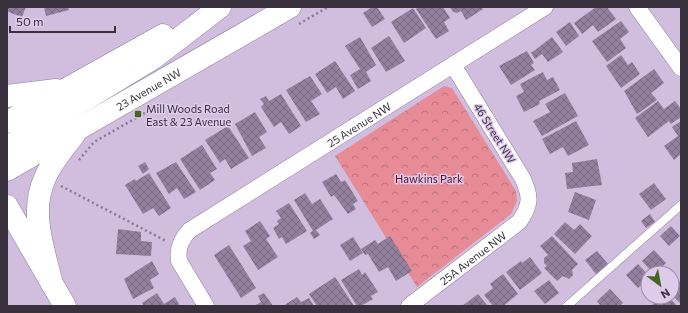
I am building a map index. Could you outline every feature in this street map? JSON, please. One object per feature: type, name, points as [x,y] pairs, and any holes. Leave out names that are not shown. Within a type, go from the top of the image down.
[{"type":"main road","points":[[7,122],[214,7]]},
{"type":"main road","points":[[7,150],[14,143],[155,57],[220,7]]},
{"type":"main road","name":"23 Avenue NW","points":[[7,170],[90,123],[292,17]]},
{"type":"main road","points":[[7,96],[67,89]]},
{"type":"main road","points":[[52,284],[39,233],[38,204],[45,178],[48,173],[74,134],[90,123]]},
{"type":"main road","points":[[7,206],[65,306]]},
{"type":"main road","points":[[7,230],[52,284]]},
{"type":"street","name":"25 Avenue NW","points":[[179,247],[184,236],[190,230],[545,7]]},
{"type":"street","points":[[637,7],[681,68]]},
{"type":"street","name":"46 Street NW","points":[[452,65],[523,179],[529,193],[528,203]]},
{"type":"street","name":"25A Avenue NW","points":[[409,306],[519,222],[525,214],[528,203]]},
{"type":"street","points":[[179,247],[179,261],[206,306]]},
{"type":"lane","points":[[567,306],[681,205]]},
{"type":"path","points":[[292,17],[328,7]]},
{"type":"path","points":[[76,163],[94,142],[163,103]]},
{"type":"path","points":[[63,179],[59,184],[179,247]]},
{"type":"green space","name":"Hawkins Park","points":[[444,86],[452,88],[516,191],[517,201],[511,214],[417,287],[335,156]]},
{"type":"building","points":[[7,7],[26,7],[22,17],[7,11]]},
{"type":"building","points":[[44,7],[68,7],[69,10],[46,16]]},
{"type":"building","points":[[372,7],[377,7],[385,19],[372,27],[363,13]]},
{"type":"building","points":[[419,7],[443,7],[450,18],[444,22],[449,31],[436,39],[416,9]]},
{"type":"building","points":[[450,7],[481,7],[483,9],[466,20],[461,11],[457,13],[453,12]]},
{"type":"building","points":[[596,7],[607,7],[616,19],[598,32],[593,25],[582,34],[574,23]]},
{"type":"building","points":[[413,8],[426,28],[404,43],[391,22]]},
{"type":"building","points":[[621,21],[629,32],[620,39],[626,48],[607,62],[592,41]]},
{"type":"building","points":[[570,22],[579,36],[566,46],[556,32]]},
{"type":"building","points":[[389,36],[405,61],[386,72],[371,48]]},
{"type":"building","points":[[360,37],[376,65],[366,72],[371,81],[358,89],[350,75],[360,69],[345,46]]},
{"type":"building","points":[[552,37],[563,52],[548,62],[542,54],[535,59],[531,53]]},
{"type":"building","points":[[527,51],[534,63],[531,65],[535,70],[511,85],[499,66]]},
{"type":"building","points":[[621,55],[628,65],[632,62],[640,74],[621,88],[606,66]]},
{"type":"building","points":[[335,61],[355,91],[343,99],[336,87],[327,93],[315,74]]},
{"type":"building","points":[[654,69],[664,83],[651,93],[657,100],[637,114],[624,91]]},
{"type":"building","points":[[543,72],[547,80],[553,77],[560,90],[539,101],[540,104],[524,112],[516,96],[524,92],[520,84]]},
{"type":"building","points":[[310,76],[322,94],[311,101],[320,114],[306,122],[286,90]]},
{"type":"building","points":[[565,93],[578,116],[542,136],[533,121],[550,112],[545,104]]},
{"type":"building","points":[[281,94],[301,126],[289,134],[281,122],[274,127],[261,107],[264,104],[260,99],[266,96],[269,101]]},
{"type":"building","points":[[658,101],[664,109],[675,101],[681,109],[681,117],[671,124],[669,121],[648,137],[635,118]]},
{"type":"building","points":[[255,112],[267,132],[259,137],[266,148],[252,156],[235,124]]},
{"type":"building","points":[[576,121],[589,145],[568,156],[563,147],[550,154],[542,139]]},
{"type":"building","points":[[681,121],[681,154],[674,160],[664,146],[678,136],[672,127]]},
{"type":"building","points":[[228,126],[249,158],[231,169],[225,159],[220,163],[205,140]]},
{"type":"building","points":[[202,145],[217,169],[210,173],[215,180],[200,190],[180,159]]},
{"type":"building","points":[[597,159],[602,185],[567,189],[565,173],[573,172],[572,163]]},
{"type":"building","points":[[145,162],[149,169],[143,174],[138,166]]},
{"type":"building","points":[[176,162],[196,192],[184,199],[177,188],[169,194],[156,173]]},
{"type":"building","points":[[149,173],[171,208],[159,216],[153,208],[143,214],[125,185],[135,179],[136,181]]},
{"type":"building","points":[[336,174],[341,182],[345,180],[358,201],[353,204],[356,209],[348,214],[334,195],[331,197],[322,182]]},
{"type":"building","points":[[654,183],[666,199],[651,210],[639,194]]},
{"type":"building","points":[[575,192],[596,200],[589,220],[568,212]]},
{"type":"building","points":[[305,193],[312,204],[320,199],[333,219],[316,230],[320,235],[314,239],[310,233],[313,231],[294,200]]},
{"type":"building","points":[[289,203],[307,231],[286,244],[282,237],[279,239],[273,228],[279,224],[277,221],[281,218],[276,211]]},
{"type":"building","points":[[650,214],[655,222],[646,228],[641,221]]},
{"type":"building","points":[[260,221],[270,236],[266,239],[278,257],[258,270],[243,246],[251,241],[245,231]]},
{"type":"building","points":[[565,222],[574,230],[580,224],[592,236],[575,254],[554,234]]},
{"type":"building","points":[[671,226],[680,236],[669,246],[660,236]]},
{"type":"building","points":[[118,229],[141,232],[141,241],[152,242],[151,256],[116,254]]},
{"type":"building","points":[[390,236],[412,271],[396,281],[388,267],[379,272],[368,254],[365,255],[361,249],[375,240],[378,244]]},
{"type":"building","points":[[552,236],[578,264],[572,270],[573,275],[569,279],[563,276],[557,281],[544,268],[547,266],[544,263],[544,258],[548,255],[540,246]]},
{"type":"building","points":[[353,237],[363,253],[350,261],[340,245]]},
{"type":"building","points":[[229,245],[256,288],[241,298],[214,255]]},
{"type":"building","points":[[654,250],[666,263],[664,265],[646,265],[642,261]]},
{"type":"building","points":[[597,251],[608,264],[596,274],[585,260]]},
{"type":"building","points":[[530,257],[542,273],[520,290],[506,272],[521,261],[522,263]]},
{"type":"building","points":[[152,261],[159,274],[150,280],[154,288],[133,299],[124,279]]},
{"type":"building","points":[[638,264],[640,266],[640,286],[638,288],[626,275]]},
{"type":"building","points":[[359,269],[362,275],[365,272],[378,292],[371,296],[373,299],[361,306],[357,306],[341,280]]},
{"type":"building","points":[[503,274],[518,294],[503,306],[493,306],[484,295],[493,288],[490,284]]},
{"type":"building","points":[[335,277],[354,306],[317,306],[309,294]]},
{"type":"building","points":[[549,280],[559,293],[545,304],[534,291]]},
{"type":"building","points":[[681,280],[681,304],[680,303]]},
{"type":"building","points":[[610,289],[623,303],[620,306],[601,306],[597,301]]},
{"type":"building","points":[[157,293],[164,304],[175,297],[180,306],[144,306],[142,303]]},
{"type":"building","points":[[264,293],[273,306],[254,306],[261,302],[258,296]]},
{"type":"building","points":[[478,294],[488,306],[462,306]]},
{"type":"building","points":[[297,297],[301,302],[309,298],[314,306],[283,306]]},
{"type":"building","points":[[676,305],[677,306],[651,306]]},
{"type":"place","name":"Mill Woods Road East & 23 Avenue","points":[[138,114]]}]
